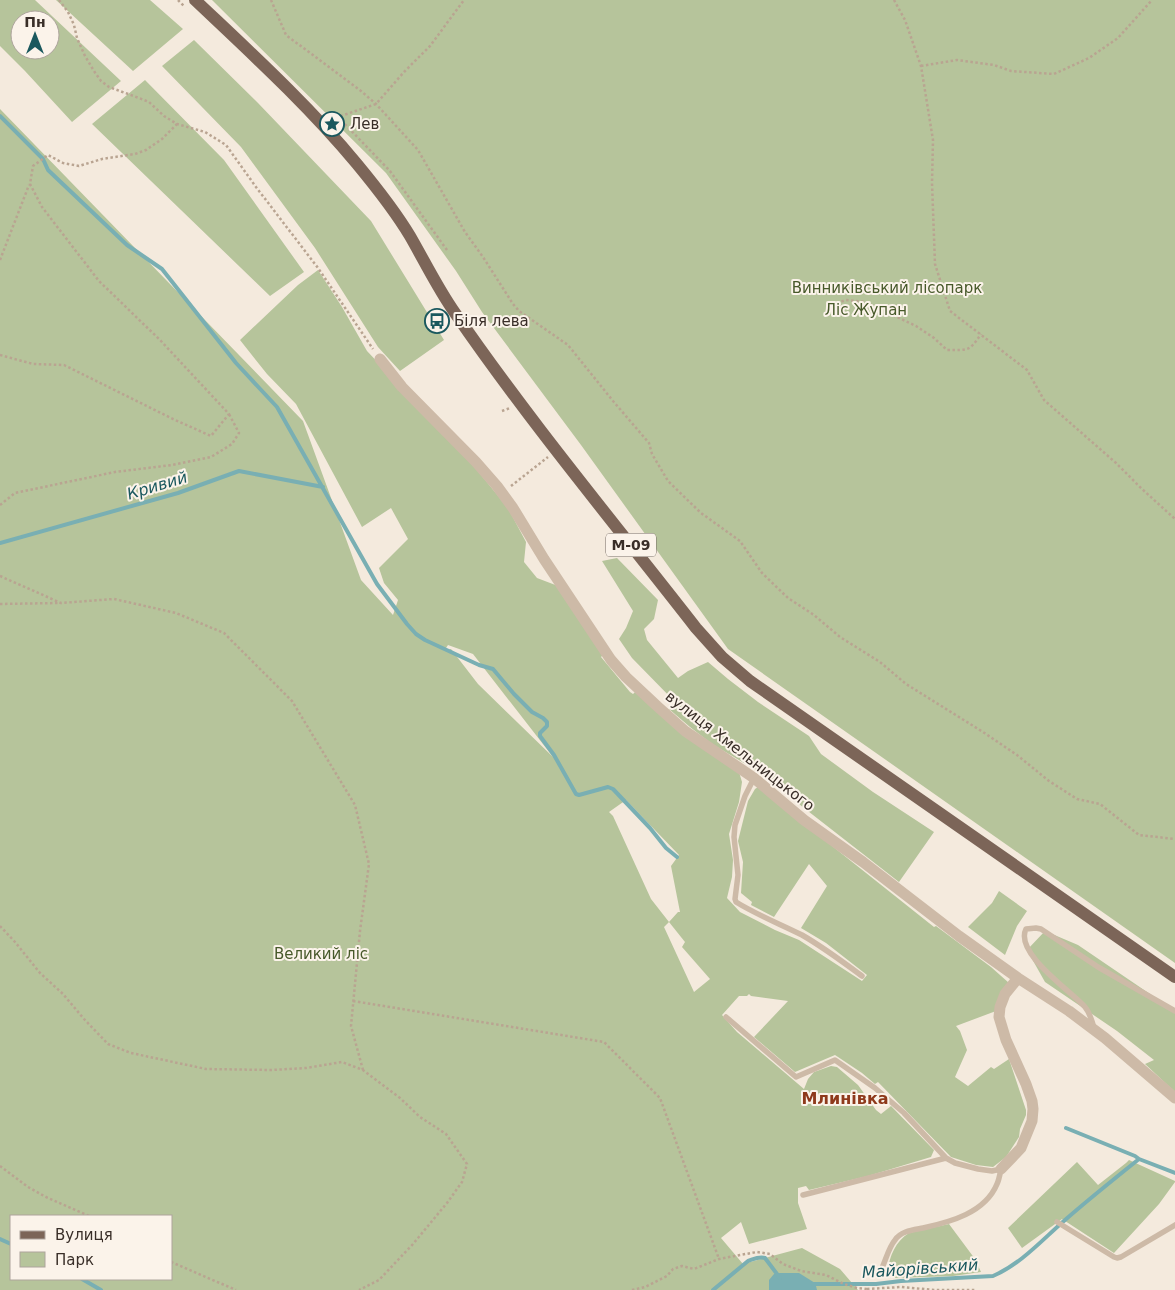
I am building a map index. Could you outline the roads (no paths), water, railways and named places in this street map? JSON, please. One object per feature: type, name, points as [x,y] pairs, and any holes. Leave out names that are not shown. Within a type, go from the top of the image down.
[{"type":"main road","name":"М-09","points":[[190,3],[269,70],[358,165],[409,234],[454,312],[521,403],[696,628],[722,657],[750,682],[1175,977]]},
{"type":"street","name":"вулиця Хмельницького","points":[[380,359],[402,387],[476,462],[502,493],[585,621],[626,677],[685,731],[754,778],[804,820],[863,862],[959,936],[1095,1030],[1175,1098]]},
{"type":"street","points":[[1001,1169],[1016,1154],[1025,1140],[1032,1121],[1033,1109],[1026,1084],[1006,1040],[999,1017],[1000,1006],[1005,994],[1018,978]]},
{"type":"lane","points":[[754,778],[745,796],[734,837],[738,875],[736,902],[801,935],[862,976]]},
{"type":"lane","points":[[1095,1030],[1086,1008],[1034,958],[1024,941],[1023,936],[1026,929],[1041,929],[1098,967],[1175,1010]]},
{"type":"lane","points":[[726,1016],[796,1077],[835,1060],[875,1088],[904,1113],[946,1158],[955,1164],[992,1171],[1001,1169],[997,1185],[982,1205],[952,1221],[909,1231],[898,1236],[894,1240],[882,1268]]},
{"type":"lane","points":[[803,1195],[946,1158]]},
{"type":"lane","points":[[1059,1223],[1114,1258],[1121,1257],[1175,1225]]},
{"type":"water","points":[[799,1273],[815,1283],[817,1290],[769,1290],[769,1280],[774,1274]]},
{"type":"waterway","points":[[0,116],[43,159],[48,170],[127,245],[162,269],[236,363],[277,407],[377,584],[416,634],[479,665],[493,669],[532,712],[547,722],[547,726],[540,733],[540,736],[554,755],[576,794],[579,795],[608,787],[613,789],[666,848],[677,857]]},
{"type":"waterway","name":"Кривий","points":[[0,543],[178,493],[239,471],[323,487]]},
{"type":"waterway","points":[[1066,1128],[1175,1173]]},
{"type":"waterway","name":"Майорівський","points":[[812,1284],[876,1284],[993,1276],[1013,1265],[1031,1251],[1083,1204],[1139,1159]]},
{"type":"waterway","name":"Майорівський","points":[[0,1239],[10,1244]]},
{"type":"waterway","name":"Майорівський","points":[[713,1290],[748,1261],[759,1258],[765,1258],[780,1278]]},
{"type":"waterway","name":"Майорівський","points":[[84,1280],[101,1290]]},
{"type":"place","name":"Лев","points":[[332,124]]},
{"type":"place","name":"Бiля лева","points":[[437,321]]},
{"type":"district","name":"Млинівка","points":[[845,1098]]},
{"type":"park label","name":"Винниківський лісопарк","points":[[887,288]]},
{"type":"park label","name":"Ліс Жупан","points":[[866,310]]},
{"type":"park label","name":"Великий ліс","points":[[321,954]]}]
